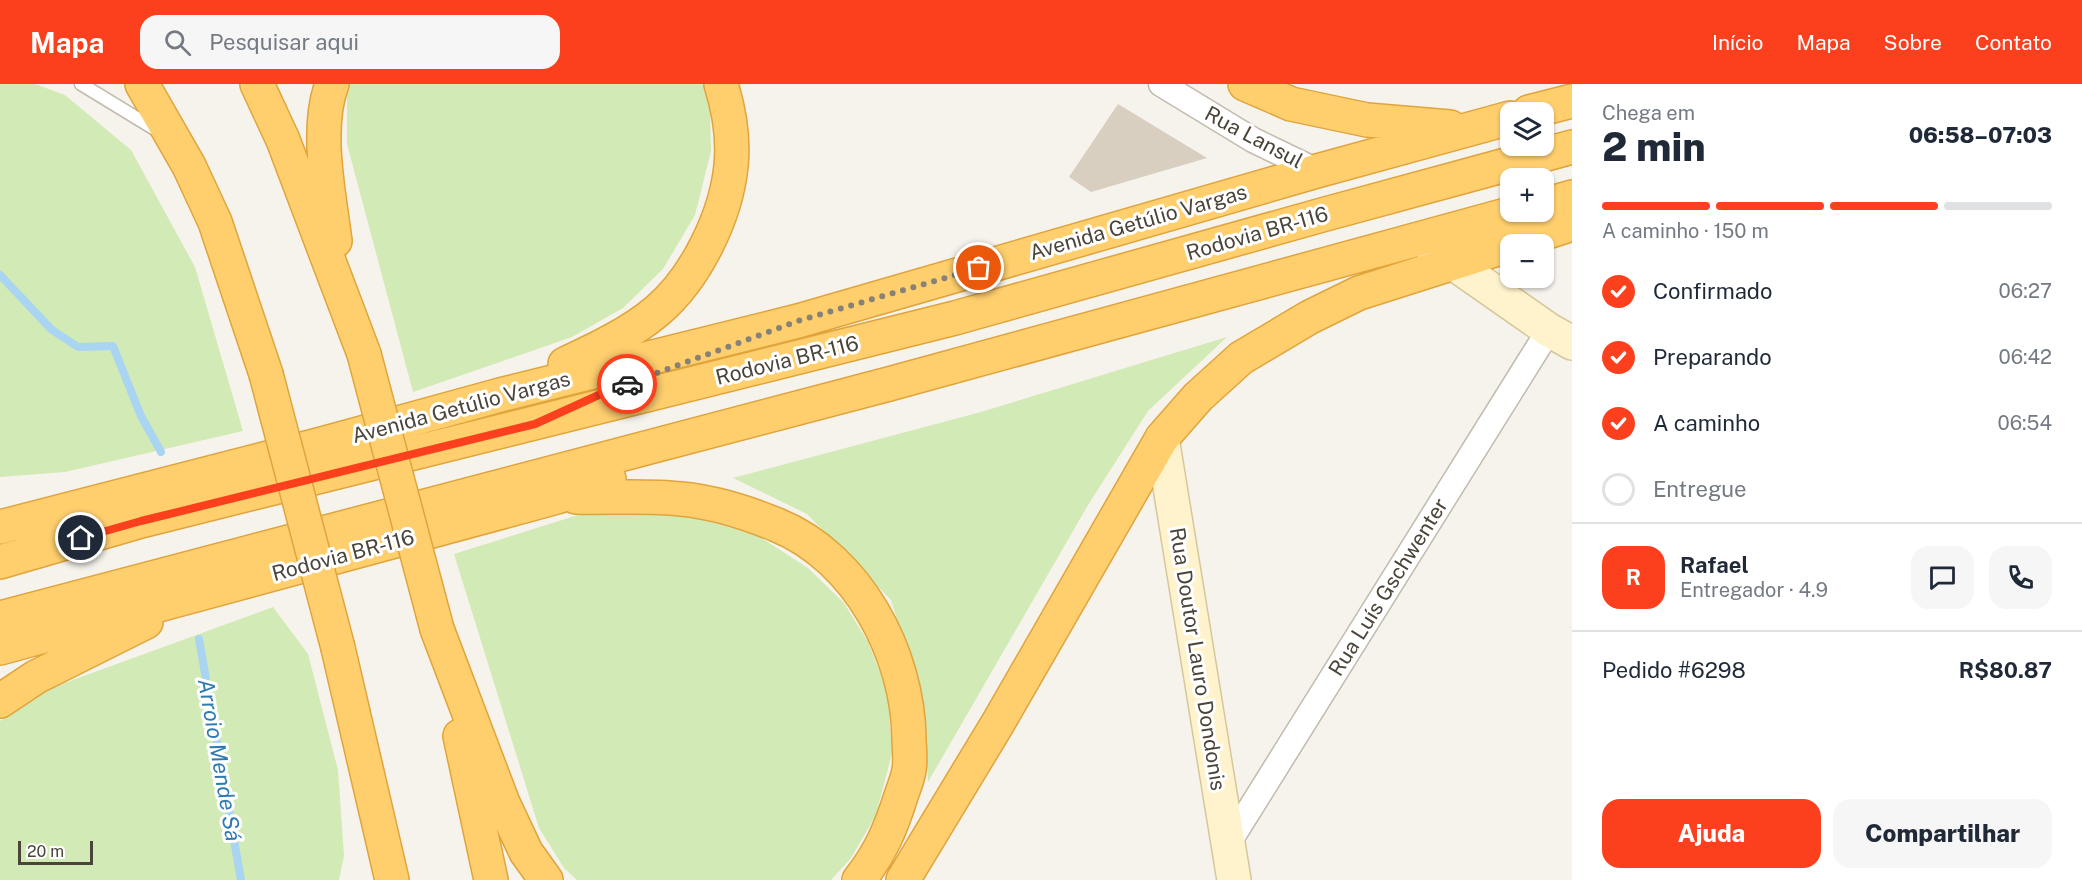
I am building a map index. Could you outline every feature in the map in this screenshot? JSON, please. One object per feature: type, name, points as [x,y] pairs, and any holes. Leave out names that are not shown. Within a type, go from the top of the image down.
[{"type":"highway","points":[[142,84],[175,140],[215,222],[266,374],[338,648],[392,880]]},
{"type":"highway","points":[[257,84],[283,140],[364,354],[437,629],[490,880]]},
{"type":"highway","points":[[332,84],[327,98],[324,155],[342,299]]},
{"type":"highway","points":[[500,394],[606,344],[657,311],[693,271],[720,215],[731,165],[729,112],[722,84]]},
{"type":"highway","points":[[1245,84],[1292,104],[1367,120],[1473,129]]},
{"type":"highway","points":[[1554,106],[1572,101]]},
{"type":"highway","name":"Avenida Getúlio Vargas","points":[[0,527],[322,444],[500,394],[798,321],[1317,171],[1500,121]]},
{"type":"highway","name":"Rodovia BR-116","points":[[0,562],[141,521],[955,318],[1572,147]]},
{"type":"highway","points":[[1554,202],[1572,197]]},
{"type":"highway","name":"Rodovia BR-116","points":[[0,618],[889,384],[1500,216]]},
{"type":"highway","points":[[1545,234],[1572,225]]},
{"type":"highway","points":[[903,880],[998,723],[1162,438],[1198,397],[1241,358],[1310,317],[1359,293],[1500,248]]},
{"type":"highway","points":[[535,424],[601,394],[798,321]]},
{"type":"highway","name":"Rodovia BR-116","points":[[0,648],[557,496],[889,384]]},
{"type":"highway","points":[[557,496],[682,499],[729,509],[778,525],[817,546],[856,587],[885,633],[901,680],[909,722],[910,769],[894,820],[875,860],[858,880]]},
{"type":"highway","points":[[0,701],[36,677],[205,593]]},
{"type":"highway","points":[[437,629],[503,803],[526,852],[546,880]]},
{"type":"highway","points":[[370,789],[370,880]]},
{"type":"street","name":"Rua Lansul","points":[[1161,84],[1253,140],[1317,171]]},
{"type":"street","points":[[1417,238],[1560,336]]},
{"type":"street","name":"Rua Luís Gschwenter","points":[[1228,844],[1560,336]]},
{"type":"street","name":"Rua Doutor Lauro Dondonis","points":[[1162,438],[1234,880]]},
{"type":"lane","points":[[81,84],[175,140]]},
{"type":"lane","points":[[0,515],[35,517]]},
{"type":"green space","points":[[0,84],[35,84],[65,95],[131,150],[195,267],[243,431],[65,472],[0,477]]},
{"type":"green space","points":[[349,84],[704,84],[710,106],[711,151],[695,215],[663,269],[623,308],[572,337],[413,392],[347,144]]},
{"type":"green space","points":[[1227,337],[1148,411],[1088,505],[928,782],[923,702],[891,600],[807,514],[733,478],[981,412]]},
{"type":"green space","points":[[597,509],[685,515],[757,535],[808,568],[844,603],[868,642],[888,693],[892,753],[876,815],[851,858],[831,880],[577,880],[564,868],[539,828],[454,554]]},
{"type":"green space","points":[[273,607],[308,654],[338,770],[344,856],[339,880],[0,880],[0,721],[48,689]]},
{"type":"building","points":[[1118,104],[1207,158],[1091,192],[1069,177]]},
{"type":"waterway","name":"Arroio Mende Sá","points":[[0,275],[52,330],[78,347],[113,346],[141,416],[161,452]]},
{"type":"waterway","name":"Arroio Mende Sá","points":[[199,639],[241,880]]},
{"type":"way so far","points":[[627,384],[798,321],[979,268]]},
{"type":"route","points":[[81,538],[141,521],[535,424],[627,384]]}]
